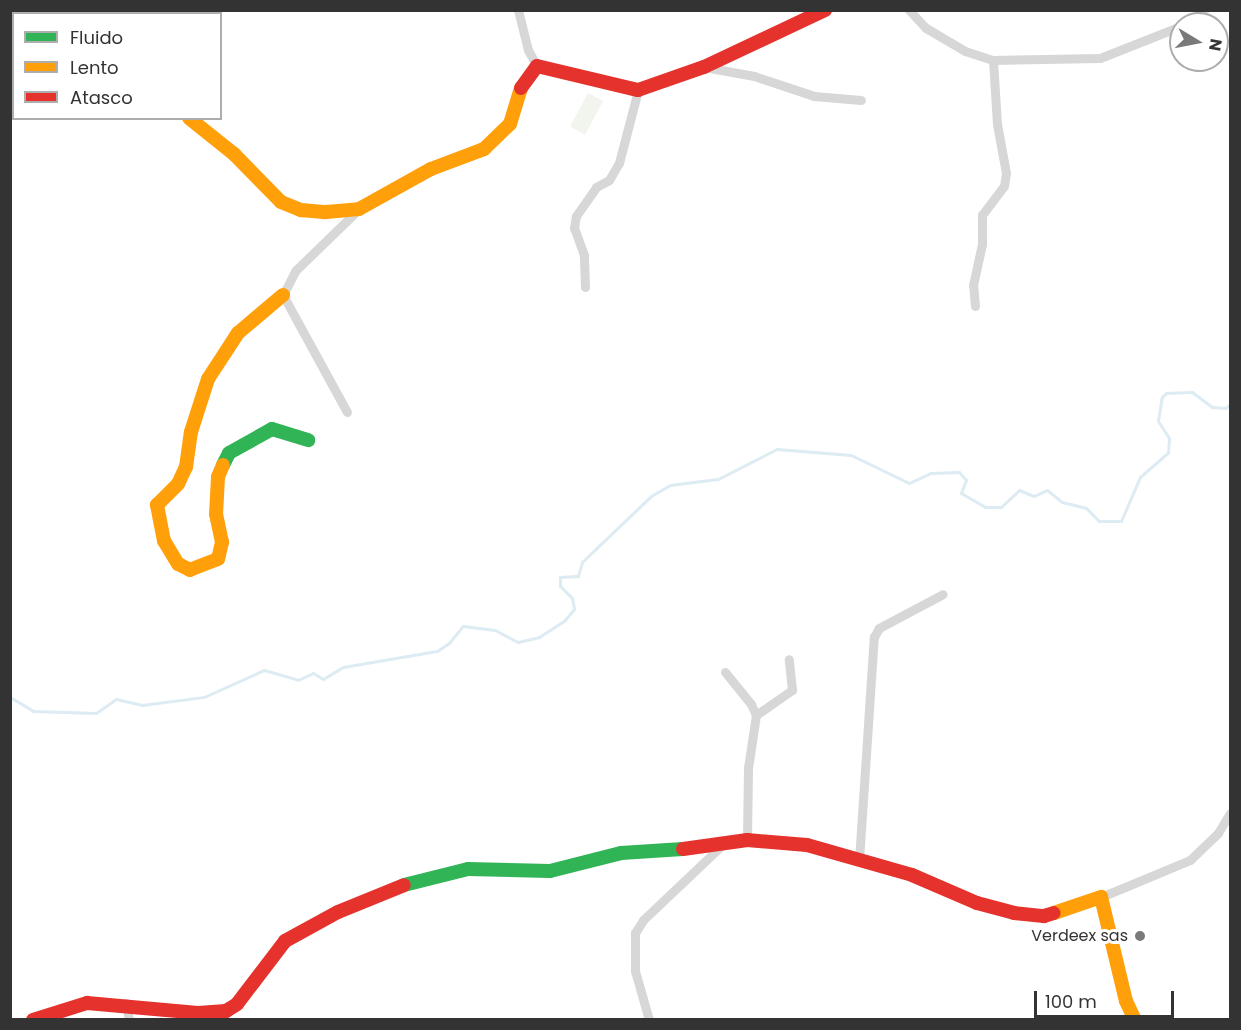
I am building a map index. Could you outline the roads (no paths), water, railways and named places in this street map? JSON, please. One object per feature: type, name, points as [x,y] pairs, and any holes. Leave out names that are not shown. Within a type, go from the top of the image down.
[{"type":"street","points":[[518,10],[528,50],[537,66],[638,90],[704,67],[825,10]]},
{"type":"street","points":[[909,10],[926,28],[965,51],[993,60],[1100,58],[1169,31]]},
{"type":"street","points":[[975,306],[973,285],[982,244],[982,215],[1004,186],[1006,173],[997,124],[993,60]]},
{"type":"street","points":[[308,440],[272,429],[230,453],[218,477],[216,514],[222,542],[218,559],[203,568],[190,570],[178,564],[164,541],[157,505],[182,476],[208,379],[238,333],[283,295],[296,270],[359,209],[431,169],[484,149],[510,124],[522,84],[537,66]]},
{"type":"street","points":[[704,67],[754,76],[814,96],[861,100]]},
{"type":"street","points":[[585,287],[584,255],[574,228],[576,216],[619,163],[638,90]]},
{"type":"street","points":[[192,120],[234,154],[281,202],[301,210],[359,209]]},
{"type":"street","points":[[283,295],[347,412]]},
{"type":"street","points":[[859,860],[874,637],[879,628],[943,594]]},
{"type":"street","points":[[756,715],[792,690],[789,658]]},
{"type":"street","points":[[725,672],[752,704],[756,715],[748,768],[747,840]]},
{"type":"street","points":[[33,1020],[87,1003],[126,1004],[198,1013],[226,1011],[237,1004],[285,941],[338,912],[415,880],[468,869],[550,871],[621,853],[722,846],[747,840],[807,845],[859,860],[1014,913],[1044,916],[1101,897],[1190,860],[1218,832],[1230,813]]},
{"type":"street","points":[[649,1020],[635,970],[635,933],[643,920],[722,846]]},
{"type":"street","points":[[1101,897],[1126,1001],[1135,1020]]},
{"type":"street","points":[[126,1004],[129,1020]]},
{"type":"waterway","points":[[1230,359],[1230,372]]},
{"type":"waterway","points":[[10,697],[33,711],[96,713],[116,699],[142,705],[204,697],[264,670],[298,680],[313,673],[323,679],[343,667],[437,651],[449,643],[463,626],[495,630],[518,642],[539,637],[564,621],[574,609],[572,598],[560,586],[560,577],[578,576],[582,562],[651,496],[670,485],[718,479],[777,449],[851,455],[909,483],[930,473],[959,472],[966,480],[961,493],[985,507],[1001,507],[1019,490],[1034,496],[1047,490],[1062,502],[1086,508],[1099,521],[1121,521],[1140,477],[1168,453],[1169,438],[1158,421],[1162,397],[1166,393],[1192,392],[1212,407],[1226,408],[1230,404]]},
{"type":"place","name":"Verdeex sas","points":[[1140,936]]}]
